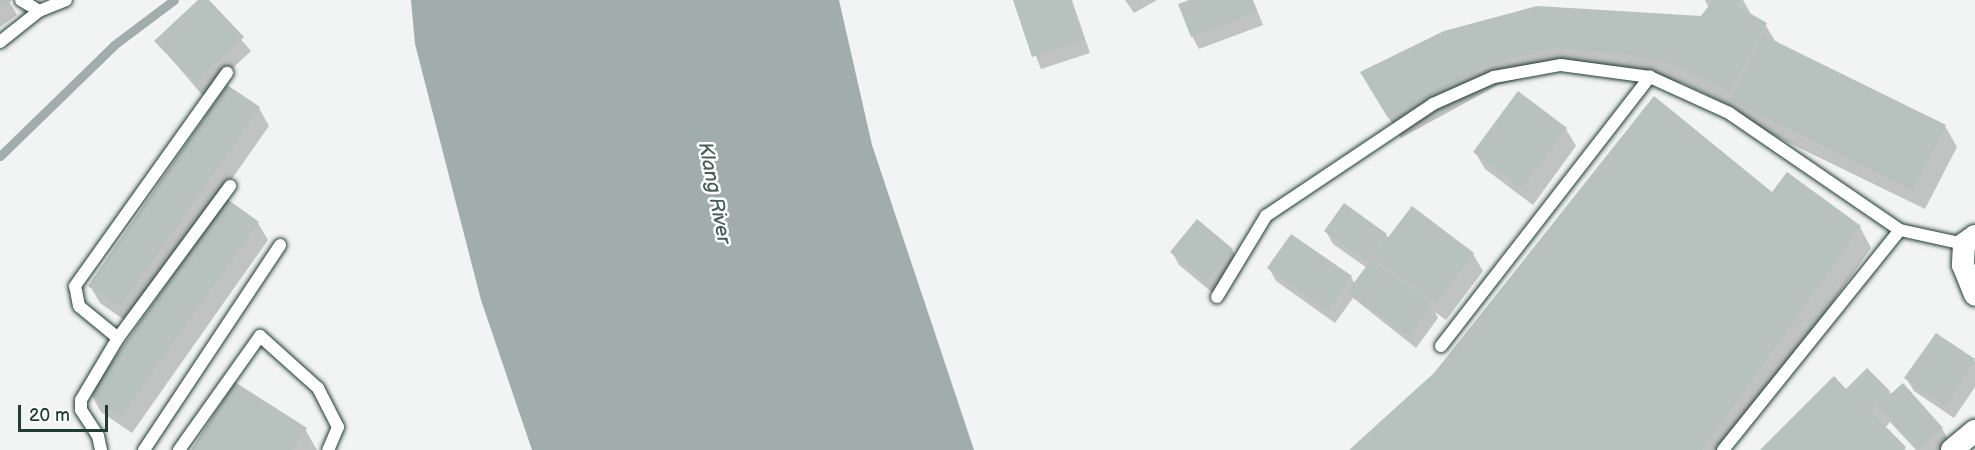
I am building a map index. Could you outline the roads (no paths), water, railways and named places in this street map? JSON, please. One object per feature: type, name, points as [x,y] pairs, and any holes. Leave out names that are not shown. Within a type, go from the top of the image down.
[{"type":"street","points":[[1970,240],[1963,265],[1975,295]]},
{"type":"street","points":[[1952,450],[1975,431]]},
{"type":"lane","points":[[21,0],[39,11]]},
{"type":"lane","points":[[0,42],[39,11],[66,0]]},
{"type":"lane","points":[[1218,297],[1266,216],[1432,104],[1494,77],[1561,65],[1650,77],[1729,113],[1900,230],[1970,240]]},
{"type":"lane","points":[[118,339],[78,306],[75,286],[227,73]]},
{"type":"lane","points":[[1440,346],[1650,77]]},
{"type":"lane","points":[[101,450],[98,436],[81,410],[81,400],[118,339],[230,186]]},
{"type":"lane","points":[[1723,450],[1900,230]]},
{"type":"lane","points":[[144,450],[280,245]]},
{"type":"lane","points":[[179,450],[260,336],[318,387],[338,427],[328,450]]},
{"type":"water","name":"Klang River","points":[[411,0],[839,0],[872,145],[974,450],[532,450],[481,300],[415,44]]},
{"type":"waterway","points":[[0,156],[114,45],[174,0]]}]
